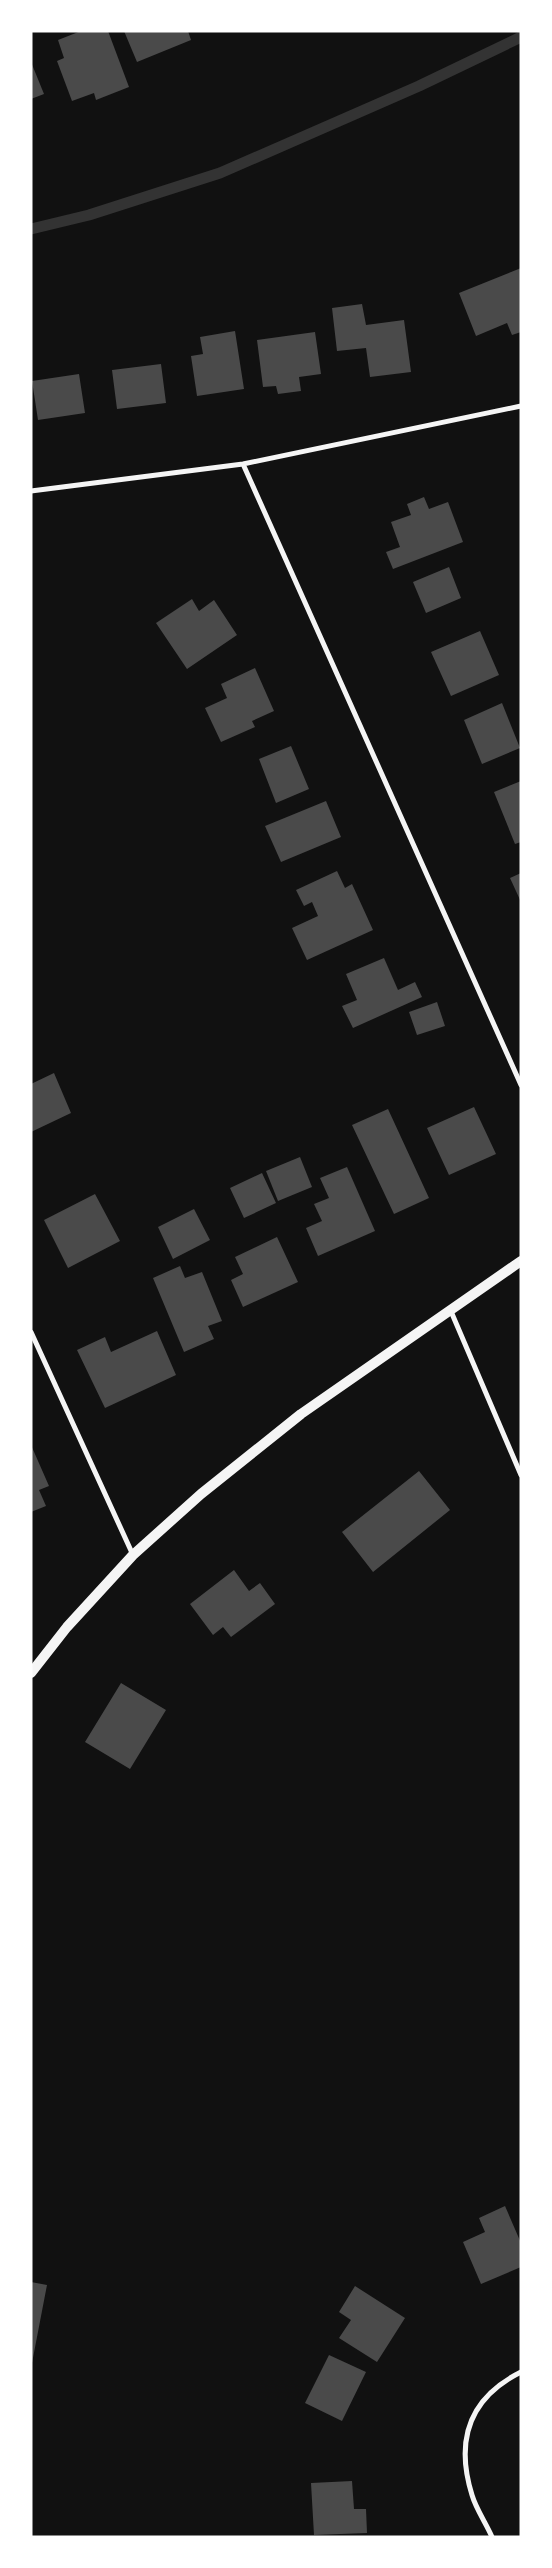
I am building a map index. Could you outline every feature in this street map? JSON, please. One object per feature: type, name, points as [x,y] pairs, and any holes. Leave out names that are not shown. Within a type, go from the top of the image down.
[{"type":"main road","points":[[31,1673],[67,1627],[133,1555],[201,1494],[300,1414],[450,1308],[521,1262]]},
{"type":"street","points":[[31,491],[243,464],[521,406]]},
{"type":"street","points":[[243,464],[521,1086]]},
{"type":"street","points":[[450,1308],[521,1476]]},
{"type":"street","points":[[31,1332],[133,1555]]},
{"type":"street","points":[[492,2537],[472,2495],[464,2454],[470,2419],[486,2396],[521,2372]]},
{"type":"building","points":[[81,31],[108,31],[129,87],[96,100],[94,93],[72,101],[57,61],[64,58],[58,40]]},
{"type":"building","points":[[124,31],[188,31],[191,40],[137,62]]},
{"type":"building","points":[[31,62],[44,94],[31,99]]},
{"type":"building","points":[[521,268],[521,332],[512,335],[507,323],[476,336],[459,293]]},
{"type":"building","points":[[362,304],[366,325],[404,320],[411,372],[370,377],[366,348],[337,351],[332,308]]},
{"type":"building","points":[[235,331],[244,389],[197,396],[191,356],[203,354],[200,337]]},
{"type":"building","points":[[315,332],[321,374],[299,377],[301,391],[278,394],[276,386],[263,387],[257,340]]},
{"type":"building","points":[[161,364],[166,403],[117,409],[112,370]]},
{"type":"building","points":[[79,374],[85,413],[38,420],[32,381]]},
{"type":"building","points":[[424,497],[429,509],[448,502],[463,542],[393,569],[386,552],[400,547],[391,522],[411,515],[407,504]]},
{"type":"building","points":[[449,567],[461,598],[426,613],[413,582]]},
{"type":"building","points":[[192,599],[199,611],[214,600],[237,635],[187,669],[156,623]]},
{"type":"building","points":[[480,631],[499,675],[451,696],[431,652]]},
{"type":"building","points":[[255,668],[274,711],[252,721],[255,727],[221,742],[205,708],[227,698],[221,684]]},
{"type":"building","points":[[502,703],[520,748],[482,764],[464,720]]},
{"type":"building","points":[[291,746],[309,789],[276,803],[259,759]]},
{"type":"building","points":[[521,781],[521,842],[515,844],[494,792]]},
{"type":"building","points":[[326,801],[341,837],[281,862],[265,826]]},
{"type":"building","points":[[337,871],[345,888],[352,884],[373,930],[307,960],[292,928],[318,916],[312,902],[304,906],[296,890]]},
{"type":"building","points":[[521,873],[521,902],[510,878]]},
{"type":"building","points":[[384,958],[398,990],[415,982],[422,997],[353,1028],[342,1006],[357,1000],[346,974]]},
{"type":"building","points":[[437,1002],[445,1026],[417,1035],[409,1012]]},
{"type":"building","points":[[54,1073],[71,1113],[31,1132],[31,1084]]},
{"type":"building","points":[[474,1107],[496,1154],[449,1175],[427,1128]]},
{"type":"building","points":[[388,1109],[429,1198],[394,1214],[352,1125]]},
{"type":"building","points":[[300,1157],[312,1187],[278,1201],[266,1171]]},
{"type":"building","points":[[347,1167],[375,1231],[318,1256],[306,1228],[322,1221],[314,1204],[329,1198],[320,1178]]},
{"type":"building","points":[[262,1173],[276,1203],[244,1218],[230,1188]]},
{"type":"building","points":[[95,1194],[120,1241],[68,1268],[44,1220]]},
{"type":"building","points":[[194,1209],[210,1240],[173,1259],[158,1227]]},
{"type":"building","points":[[277,1237],[298,1282],[243,1307],[231,1280],[243,1274],[235,1257]]},
{"type":"building","points":[[180,1266],[185,1278],[202,1272],[222,1321],[208,1326],[214,1339],[184,1352],[153,1278]]},
{"type":"building","points":[[157,1331],[176,1375],[105,1408],[77,1350],[105,1337],[111,1352]]},
{"type":"building","points":[[31,1445],[49,1486],[39,1490],[46,1506],[31,1512]]},
{"type":"building","points":[[419,1471],[450,1510],[373,1572],[342,1532]]},
{"type":"building","points":[[234,1570],[249,1591],[260,1583],[275,1604],[231,1637],[223,1627],[213,1635],[190,1604]]},
{"type":"building","points":[[121,1683],[166,1710],[130,1769],[85,1742]]},
{"type":"building","points":[[505,2206],[521,2243],[521,2267],[481,2284],[463,2242],[485,2232],[479,2218]]},
{"type":"building","points":[[31,2282],[47,2285],[32,2363],[31,2363]]},
{"type":"building","points":[[355,2286],[405,2318],[377,2362],[339,2338],[351,2320],[339,2312]]},
{"type":"building","points":[[329,2355],[366,2372],[342,2421],[305,2403]]},
{"type":"building","points":[[352,2481],[354,2509],[366,2509],[367,2533],[314,2535],[311,2483]]},
{"type":"waterway","points":[[31,229],[89,215],[220,173],[419,86],[521,37]]}]
